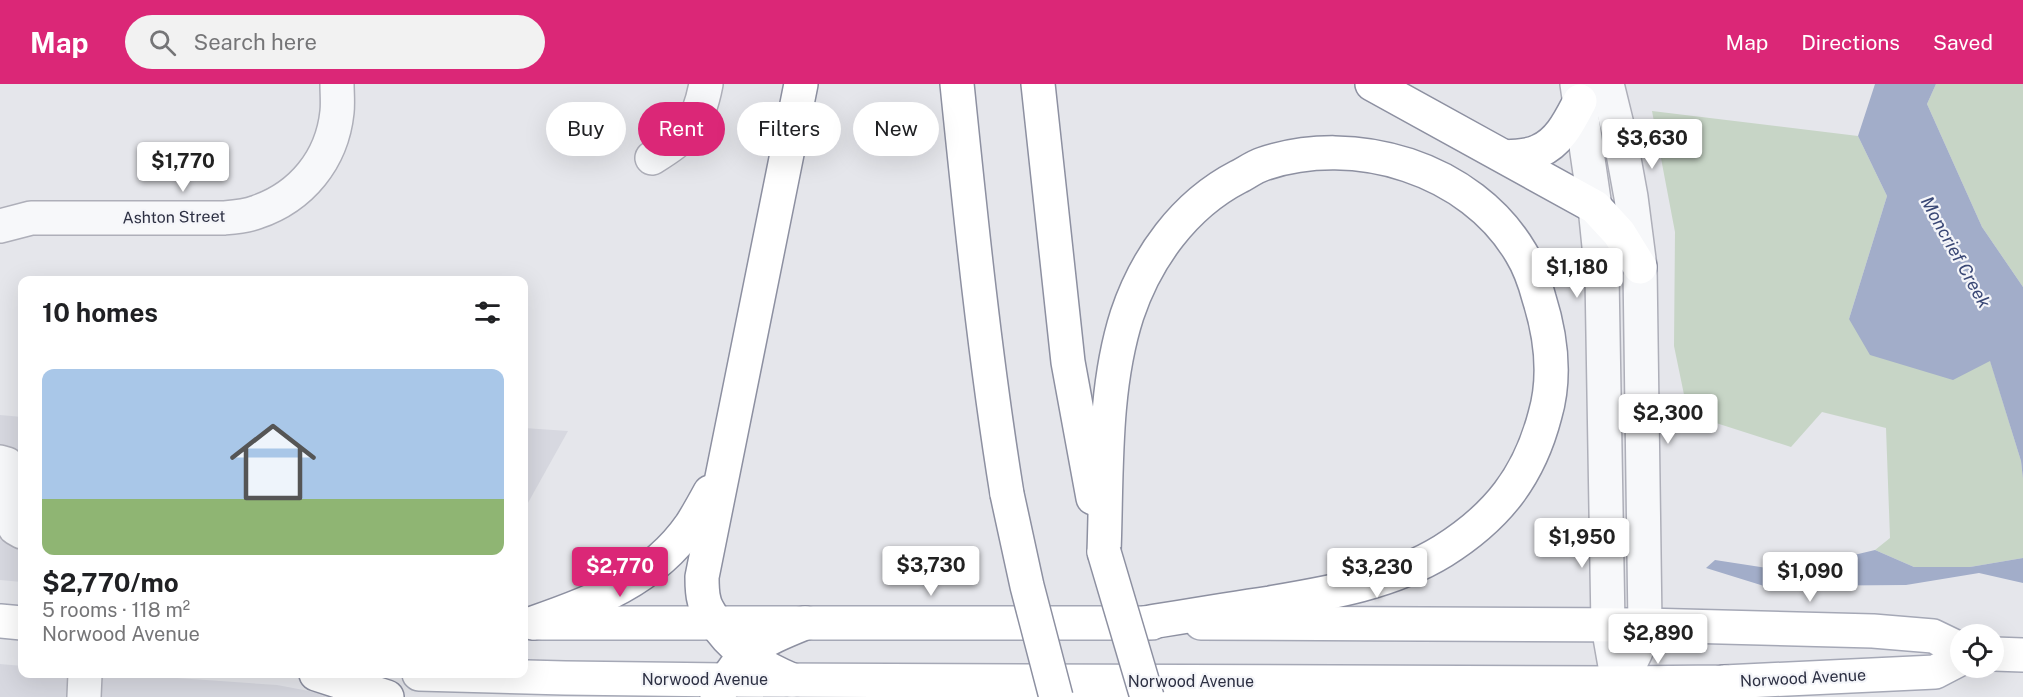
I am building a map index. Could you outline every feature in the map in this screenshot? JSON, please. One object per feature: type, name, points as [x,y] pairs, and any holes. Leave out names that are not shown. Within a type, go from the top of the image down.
[{"type":"main road","points":[[792,680],[764,668],[744,654],[716,624],[704,602],[702,577],[721,473],[801,84]]},
{"type":"main road","points":[[957,84],[978,295],[991,394],[1026,586],[1056,697]]},
{"type":"main road","points":[[1038,84],[1068,362],[1099,493],[1104,552],[1147,697]]},
{"type":"main road","points":[[1372,84],[1595,207],[1619,233],[1640,267]]},
{"type":"main road","points":[[1506,157],[1538,152],[1555,140],[1569,123],[1578,92]]},
{"type":"main road","points":[[1099,493],[1115,363],[1127,315],[1143,276],[1164,241],[1191,209],[1227,183],[1262,165],[1302,155],[1341,152],[1386,157],[1433,174],[1468,195],[1497,222],[1521,253],[1536,286],[1546,321],[1551,361],[1550,400],[1540,436],[1524,473],[1498,508],[1472,531],[1441,552],[1405,571],[1366,584],[1324,594],[1145,623]]},
{"type":"main road","points":[[528,623],[589,603],[632,581],[659,560],[691,525],[721,473]]},
{"type":"main road","points":[[0,621],[18,623]]},
{"type":"main road","points":[[528,623],[1645,625],[1873,630],[1933,636],[1950,645]]},
{"type":"main road","points":[[721,689],[744,654],[770,638],[805,623]]},
{"type":"main road","points":[[2004,654],[2023,655]]},
{"type":"main road","name":"Norwood Avenue","points":[[528,677],[721,689],[792,680],[1614,690],[1724,682],[1935,672],[1950,664]]},
{"type":"main road","points":[[328,678],[387,697]]},
{"type":"main road","points":[[1686,697],[1724,682]]},
{"type":"street","name":"Ashton Street","points":[[0,226],[31,218],[224,218],[263,210],[300,189],[319,165],[333,130],[337,112],[337,84]]},
{"type":"street","points":[[652,158],[675,144],[692,127],[701,108],[706,84]]},
{"type":"street","points":[[1607,84],[1631,197],[1640,267],[1645,625],[1640,644],[1631,663],[1614,690]]},
{"type":"street","points":[[1578,92],[1595,207],[1602,276],[1608,626],[1614,690]]},
{"type":"street","points":[[10,462],[7,506],[15,528],[18,530]]},
{"type":"street","points":[[84,697],[86,678]]},
{"type":"shaded area","points":[[0,415],[18,417],[18,582],[0,580]]},
{"type":"shaded area","points":[[528,428],[568,431],[528,503]]},
{"type":"shaded area","points":[[0,664],[18,666],[18,678],[177,678],[277,685],[341,697],[0,697]]},
{"type":"green space","points":[[1936,84],[2023,84],[2023,287],[1982,227],[1927,104]]},
{"type":"green space","points":[[1652,111],[1858,136],[1887,196],[1849,319],[1990,360],[2021,461],[2023,558],[1970,567],[1914,567],[1875,550],[1890,538],[1886,428],[1822,412],[1791,447],[1688,414],[1674,346],[1675,232]]},
{"type":"water","name":"Moncrief Creek","points":[[1875,84],[1936,84],[1927,104],[1982,227],[2023,287],[2023,479],[2021,461],[1990,361],[1953,380],[1870,355],[1849,319],[1887,196],[1858,136]]},
{"type":"water","points":[[1875,550],[1914,567],[1970,567],[2023,558],[2023,583],[1979,573],[1906,585],[1764,586],[1706,568],[1715,560],[1787,571]]}]
